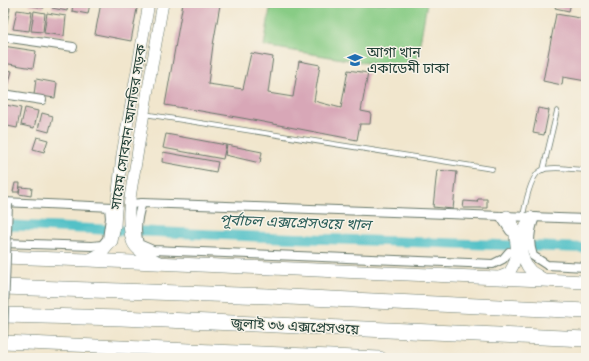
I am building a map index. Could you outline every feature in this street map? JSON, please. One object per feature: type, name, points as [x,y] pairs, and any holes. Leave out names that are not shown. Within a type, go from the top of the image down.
[{"type":"highway","name":"জুলাই ৩৬ এক্সপ্রেসওয়ে","points":[[3,287],[268,296],[586,310]]},
{"type":"highway","name":"জুলাই ৩৬ এক্সপ্রেসওয়ে","points":[[3,314],[586,339]]},
{"type":"main road","points":[[3,257],[586,282]]},
{"type":"main road","points":[[3,342],[308,357],[380,358]]},
{"type":"street","name":"সায়েম সোবহান আনভির সড়ক","points":[[110,240],[115,226],[113,211],[149,3]]},
{"type":"street","name":"সায়েম সোবহান আনভির সড়ক","points":[[136,242],[130,227],[144,114],[164,3]]},
{"type":"street","points":[[3,37],[72,47]]},
{"type":"street","points":[[3,94],[42,100]]},
{"type":"street","points":[[3,337],[5,203],[113,211]]},
{"type":"street","points":[[132,210],[142,203],[507,221],[529,219],[586,219]]},
{"type":"street","points":[[132,210],[142,203]]},
{"type":"street","points":[[529,219],[530,242],[533,256],[547,265],[586,267]]},
{"type":"street","points":[[529,219],[522,238],[522,253],[531,271],[545,280]]},
{"type":"street","points":[[497,278],[509,273],[517,254],[514,226],[507,221]]},
{"type":"street","points":[[3,243],[92,246],[102,244],[110,240]]},
{"type":"street","points":[[88,260],[102,252],[110,240]]},
{"type":"street","points":[[136,242],[153,250],[493,264],[503,259],[509,252]]},
{"type":"street","points":[[136,242],[136,247],[145,255],[164,264]]},
{"type":"lane","points":[[543,170],[557,111]]},
{"type":"lane","points":[[144,114],[492,169]]},
{"type":"lane","points":[[529,219],[530,186],[539,171],[547,168],[586,170]]},
{"type":"green space","points":[[271,3],[427,3],[415,71],[264,46]]},
{"type":"building","points":[[30,3],[44,3],[44,8],[29,5]]},
{"type":"building","points":[[53,3],[68,3],[67,11],[52,8]]},
{"type":"building","points":[[73,3],[90,3],[88,14],[72,11]]},
{"type":"building","points":[[101,3],[138,3],[131,41],[95,34]]},
{"type":"building","points":[[183,3],[218,3],[220,5],[208,84],[243,89],[251,53],[273,57],[268,93],[293,97],[299,61],[320,65],[314,101],[341,108],[348,70],[368,73],[361,111],[371,113],[370,124],[360,124],[357,140],[165,105]]},
{"type":"building","points":[[557,3],[571,3],[569,11],[555,8]]},
{"type":"building","points":[[3,7],[10,8],[6,27],[3,26]]},
{"type":"building","points":[[17,10],[32,12],[29,31],[13,29]]},
{"type":"building","points":[[34,11],[45,13],[43,32],[31,31]]},
{"type":"building","points":[[47,13],[66,16],[64,36],[44,33]]},
{"type":"building","points":[[556,14],[586,19],[586,81],[563,77],[562,85],[543,81]]},
{"type":"building","points":[[3,46],[36,51],[33,68],[3,63]]},
{"type":"building","points":[[3,69],[12,71],[8,86],[3,85]]},
{"type":"building","points":[[36,79],[57,83],[55,98],[34,95]]},
{"type":"building","points":[[6,105],[21,108],[17,128],[3,125]]},
{"type":"building","points":[[25,108],[38,111],[34,128],[21,125]]},
{"type":"building","points":[[538,108],[549,110],[544,135],[533,133]]},
{"type":"building","points":[[42,113],[53,116],[49,132],[38,129]]},
{"type":"building","points":[[166,134],[226,145],[223,159],[163,148]]},
{"type":"building","points":[[37,137],[48,140],[44,152],[33,149]]},
{"type":"building","points":[[227,145],[262,152],[260,163],[225,155]]},
{"type":"building","points":[[163,152],[218,162],[216,172],[162,162]]},
{"type":"building","points":[[437,170],[457,172],[453,209],[433,207]]},
{"type":"building","points":[[15,183],[20,183],[19,192],[13,192]]},
{"type":"building","points":[[20,187],[32,188],[31,196],[19,194]]},
{"type":"building","points":[[478,199],[487,199],[487,208],[463,208],[464,201],[477,202]]},
{"type":"waterway","name":"পূর্বাচল এক্সপ্রেসওয়ে খাল","points":[[3,225],[267,237],[586,248]]},
{"type":"place","name":"আগা খান একাডেমী ঢাকা","points":[[355,60]]}]
